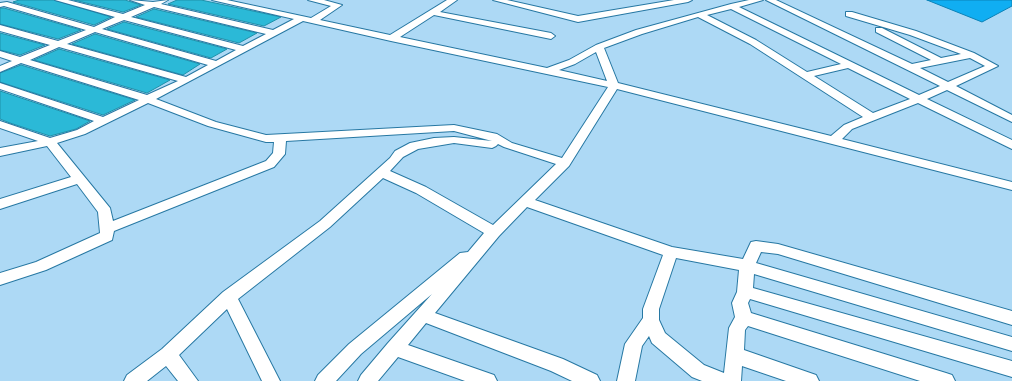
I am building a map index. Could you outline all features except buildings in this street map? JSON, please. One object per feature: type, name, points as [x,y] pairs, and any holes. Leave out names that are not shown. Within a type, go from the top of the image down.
[{"type":"street","points":[[2,4],[15,0]]},
{"type":"street","points":[[59,0],[244,49]]},
{"type":"street","points":[[134,0],[274,33]]},
{"type":"street","points":[[0,69],[164,0]]},
{"type":"street","points":[[216,0],[614,85],[1012,186]]},
{"type":"street","points":[[312,0],[338,5],[312,21]]},
{"type":"street","points":[[391,38],[434,13],[452,0]]},
{"type":"street","points":[[497,0],[578,19],[688,0]]},
{"type":"street","points":[[547,71],[572,62],[599,47],[639,32],[698,5],[716,10],[759,0]]},
{"type":"street","points":[[770,0],[911,67],[1012,119]]},
{"type":"street","points":[[2,4],[216,64]]},
{"type":"street","points":[[698,5],[806,75],[806,77],[871,117]]},
{"type":"street","points":[[731,6],[1012,145]]},
{"type":"street","points":[[434,13],[551,36]]},
{"type":"street","points":[[834,140],[848,127],[871,117],[879,116],[993,66],[971,55],[913,33],[849,14]]},
{"type":"street","points":[[0,152],[50,142],[81,132],[104,122],[187,80],[302,18]]},
{"type":"street","points":[[877,23],[875,26],[876,28],[940,61]]},
{"type":"street","points":[[0,28],[60,43],[187,80]]},
{"type":"street","points":[[599,47],[614,85]]},
{"type":"street","points":[[0,54],[148,99],[159,105],[243,134],[266,139],[280,139],[308,135],[454,128],[493,136],[508,145],[565,164]]},
{"type":"street","points":[[911,67],[971,55]]},
{"type":"street","points":[[806,75],[848,64]]},
{"type":"street","points":[[325,381],[355,349],[494,232],[565,164],[614,85]]},
{"type":"street","points":[[0,86],[104,122]]},
{"type":"street","points":[[0,124],[50,142],[105,211],[107,236],[41,266],[0,278]]},
{"type":"street","points":[[106,228],[270,164],[279,154],[280,139]]},
{"type":"street","points":[[133,381],[168,354],[230,296],[325,224],[382,172],[399,154],[414,146],[454,140],[508,145]]},
{"type":"street","points":[[382,172],[421,190],[494,232]]},
{"type":"street","points":[[0,204],[80,179]]},
{"type":"street","points":[[526,202],[671,252],[747,266],[1012,344]]},
{"type":"street","points":[[370,380],[394,348],[494,232]]},
{"type":"street","points":[[732,381],[737,328],[744,318],[740,303],[745,292],[747,266],[756,246],[778,249],[1012,318]]},
{"type":"street","points":[[671,252],[651,309],[651,320],[658,338],[698,371],[722,381]]},
{"type":"street","points":[[745,292],[792,304],[811,312],[846,320],[1012,369]]},
{"type":"street","points":[[230,296],[271,381]]},
{"type":"street","points":[[423,315],[556,365],[591,381]]},
{"type":"street","points":[[744,318],[946,381]]},
{"type":"street","points":[[626,381],[634,344],[651,320]]},
{"type":"street","points":[[394,348],[488,381]]},
{"type":"street","points":[[168,354],[189,381]]},
{"type":"street","points":[[734,355],[810,381]]},
{"type":"water","points":[[927,0],[1012,0],[1012,6],[982,22]]}]
